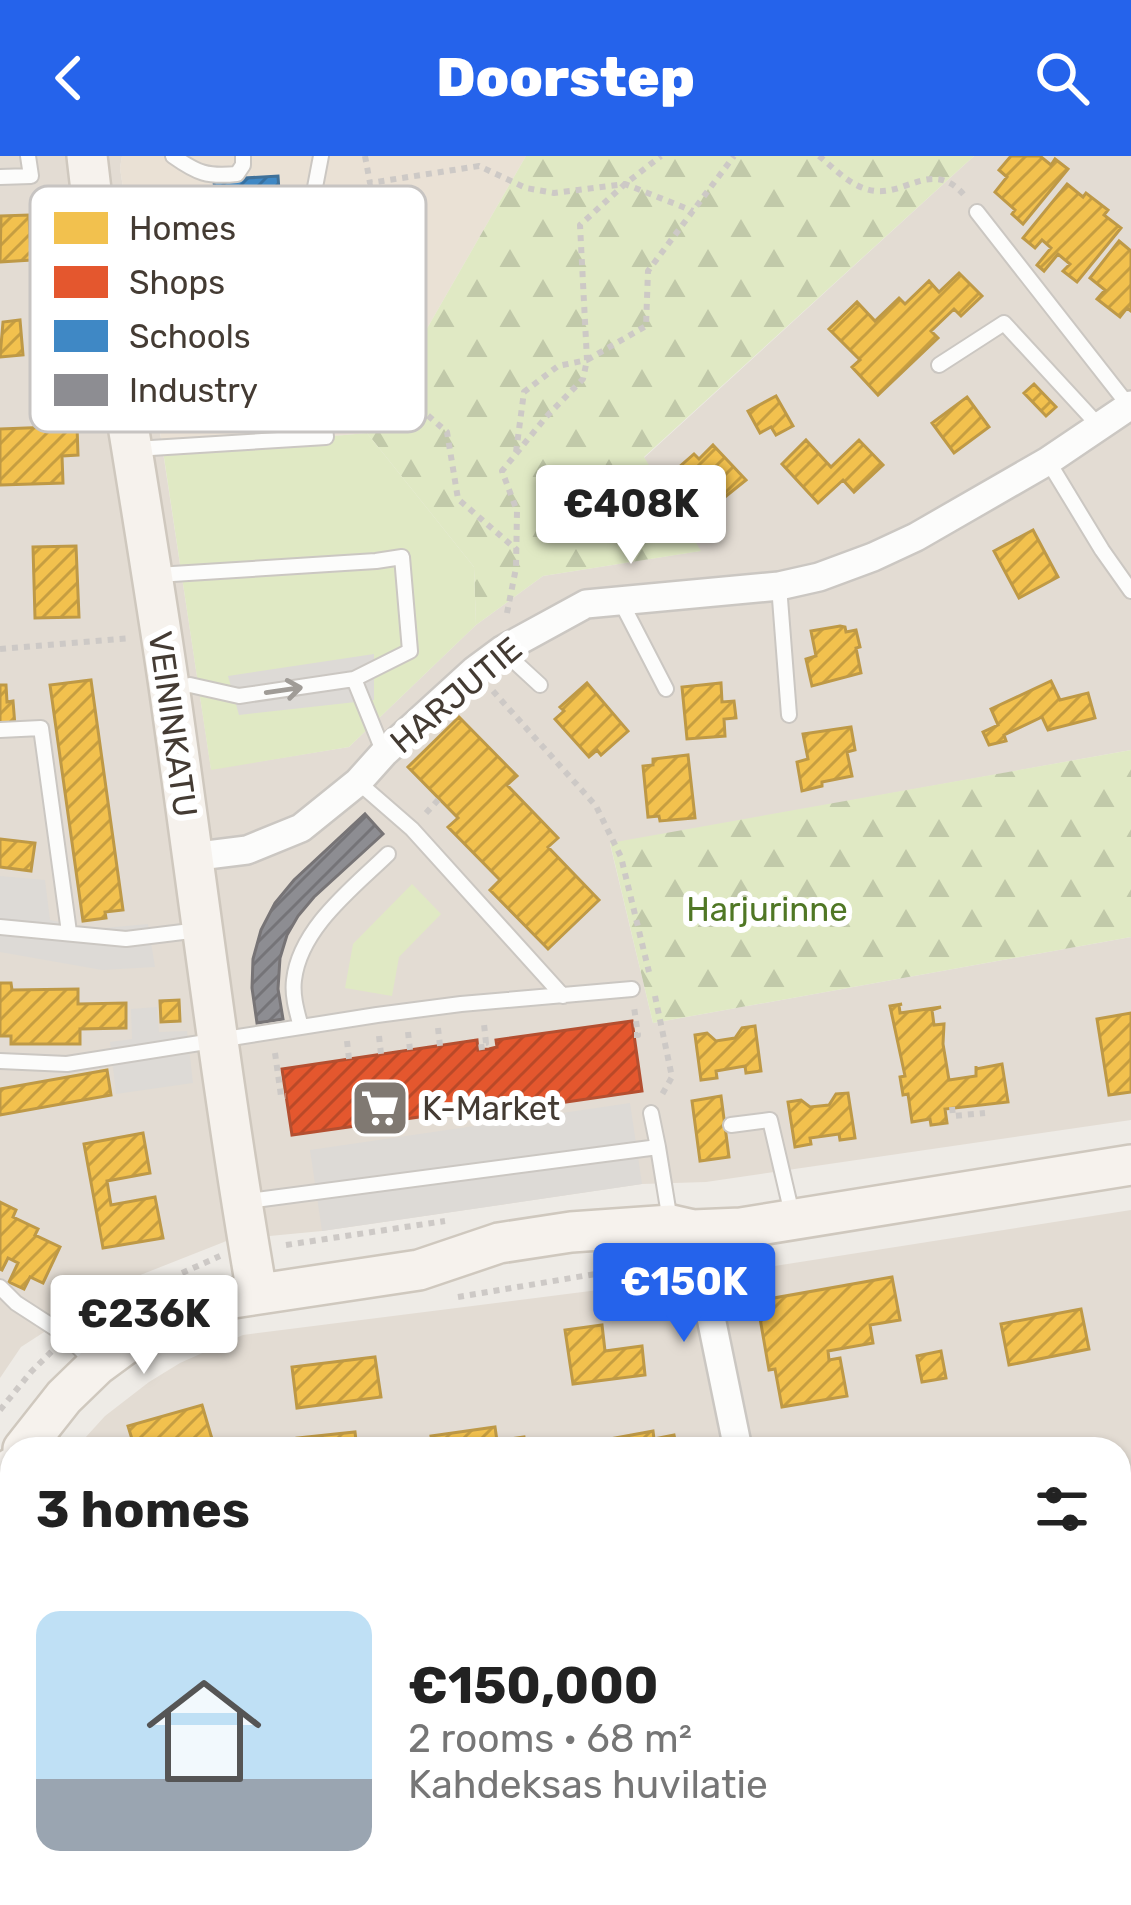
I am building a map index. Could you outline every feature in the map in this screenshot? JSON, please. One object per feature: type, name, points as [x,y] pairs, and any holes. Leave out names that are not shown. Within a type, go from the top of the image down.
[{"type":"street","name":"VEININKATU","points":[[87,156],[90,186]]},
{"type":"street","name":"HARJUTIE","points":[[191,857],[248,850],[301,828],[358,782],[504,637],[586,604],[779,586],[819,577],[916,537],[1130,406]]},
{"type":"street","name":"VEININKATU","points":[[128,432],[257,1293]]},
{"type":"street","points":[[32,1437],[64,1396],[131,1340],[220,1300],[419,1270],[499,1243],[591,1230],[687,1239],[1131,1165]]},
{"type":"street","points":[[687,1239],[735,1437]]},
{"type":"lane","points":[[0,177],[31,176],[28,156]]},
{"type":"lane","points":[[173,156],[196,172],[215,176],[237,174],[243,156]]},
{"type":"lane","points":[[315,186],[321,156]]},
{"type":"lane","points":[[977,212],[1130,406]]},
{"type":"lane","points":[[940,365],[1004,323],[1100,426]]},
{"type":"lane","points":[[131,449],[326,436],[326,432]]},
{"type":"lane","points":[[1048,460],[1131,591]]},
{"type":"lane","points":[[152,575],[402,557],[410,651],[353,679],[239,696],[190,686],[170,690]]},
{"type":"lane","points":[[779,586],[789,715]]},
{"type":"lane","points":[[620,600],[666,689]]},
{"type":"lane","points":[[504,637],[540,686]]},
{"type":"lane","points":[[353,679],[384,753]]},
{"type":"lane","points":[[0,730],[41,728],[69,932]]},
{"type":"lane","points":[[358,782],[412,829],[563,996]]},
{"type":"lane","points":[[301,1027],[294,980],[305,948],[320,924],[388,854]]},
{"type":"lane","points":[[0,927],[126,939],[204,929]]},
{"type":"lane","points":[[0,1061],[67,1064],[461,1004],[632,989]]},
{"type":"lane","points":[[651,1113],[687,1239]]},
{"type":"lane","points":[[731,1125],[770,1120],[794,1219]]},
{"type":"lane","points":[[243,1202],[658,1147]]},
{"type":"lane","points":[[0,1287],[67,1336],[97,1365]]},
{"type":"path","points":[[364,156],[370,183],[479,166],[526,188],[554,193],[625,184],[693,211]]},
{"type":"path","points":[[504,637],[516,568],[517,511],[502,471],[583,379],[587,360],[580,226],[661,156]]},
{"type":"path","points":[[515,454],[524,392],[558,366],[587,360],[646,326],[648,272],[734,156]]},
{"type":"path","points":[[819,156],[847,180],[878,191],[931,177],[960,189],[977,212]]},
{"type":"path","points":[[426,414],[447,432],[458,499],[517,550]]},
{"type":"path","points":[[0,649],[161,636]]},
{"type":"path","points":[[475,670],[596,806],[621,857],[673,1077],[651,1113]]},
{"type":"path","points":[[272,1031],[281,1096],[286,1096]]},
{"type":"path","points":[[952,1107],[953,1116],[985,1113]]},
{"type":"path","points":[[274,1246],[444,1221]]},
{"type":"path","points":[[443,1300],[619,1270],[687,1239]]},
{"type":"shaded area","points":[[0,156],[122,156],[123,186],[30,186],[30,432],[160,432],[211,769],[349,747],[476,625],[543,576],[700,551],[644,458],[974,156],[1131,156],[1131,750],[610,844],[653,1023],[1131,937],[1131,1120],[706,1182],[642,1184],[229,1240],[120,1283],[21,1347],[0,1378]]},
{"type":"shaded area","points":[[122,156],[526,156],[426,330],[426,186],[123,186]]},
{"type":"shaded area","points":[[160,432],[368,432],[367,433],[163,451]]},
{"type":"shaded area","points":[[374,654],[374,700],[239,715],[228,676]]},
{"type":"shaded area","points":[[0,876],[45,880],[50,920],[93,929],[148,924],[155,967],[102,970],[0,952]]},
{"type":"shaded area","points":[[157,1007],[159,1032],[187,1031],[193,1083],[116,1094],[110,1042],[132,1039],[131,1009]]},
{"type":"shaded area","points":[[630,1103],[642,1184],[322,1231],[310,1150]]},
{"type":"shaded area","points":[[1131,1210],[1131,1437],[86,1437],[149,1382],[243,1335],[724,1274]]},
{"type":"green space","points":[[526,156],[974,156],[644,457],[701,551],[543,576],[476,625],[474,567],[367,433],[426,432],[426,330]]},
{"type":"green space","points":[[367,433],[474,567],[476,625],[349,747],[211,770],[163,451]]},
{"type":"green space","name":"Harjurinne","points":[[1131,750],[1131,937],[653,1023],[610,843]]},
{"type":"green space","points":[[412,884],[441,914],[399,957],[392,996],[345,988],[353,944]]},
{"type":"building: Homes","points":[[1011,156],[1040,156],[1051,165],[1055,159],[1068,169],[1023,224],[995,192],[1007,177],[999,170]]},
{"type":"building: Homes","points":[[1067,184],[1108,210],[1104,215],[1121,228],[1077,282],[1063,271],[1070,264],[1058,254],[1044,271],[1037,265],[1051,248],[1042,240],[1035,248],[1023,238]]},
{"type":"building: Homes","points":[[29,215],[30,260],[0,262],[1,216]]},
{"type":"building: Homes","points":[[1119,241],[1131,251],[1131,311],[1127,308],[1120,317],[1097,299],[1105,290],[1090,278]]},
{"type":"building: Homes","points":[[959,273],[982,296],[961,316],[954,309],[931,331],[938,338],[878,395],[852,367],[860,360],[829,329],[857,302],[875,321],[899,298],[905,304],[929,281],[939,292]]},
{"type":"building: Homes","points":[[20,320],[23,355],[0,357],[3,322]]},
{"type":"building: Homes","points":[[1034,384],[1056,407],[1046,416],[1024,393]]},
{"type":"building: Homes","points":[[776,396],[793,426],[776,435],[771,427],[760,433],[748,411]]},
{"type":"building: Homes","points":[[967,397],[989,427],[954,453],[932,423]]},
{"type":"building: Homes","points":[[0,429],[77,432],[78,455],[62,456],[63,483],[0,485]]},
{"type":"building: Homes","points":[[806,440],[831,467],[859,440],[883,465],[854,492],[843,480],[818,503],[782,464]]},
{"type":"building: Homes","points":[[713,445],[746,480],[710,509],[677,469],[694,454],[699,459]]},
{"type":"building: Homes","points":[[1033,530],[1058,577],[1019,598],[994,551]]},
{"type":"building: Homes","points":[[76,546],[79,617],[35,618],[33,547]]},
{"type":"building: Homes","points":[[840,626],[846,632],[856,630],[861,673],[812,686],[806,659],[816,656],[811,631]]},
{"type":"building: Homes","points":[[91,680],[123,910],[83,921],[50,685]]},
{"type":"building: Homes","points":[[1051,681],[1060,700],[1088,693],[1095,718],[1048,730],[1042,717],[1004,735],[1006,741],[989,745],[983,732],[998,725],[991,709]]},
{"type":"building: Homes","points":[[587,683],[628,731],[601,755],[597,750],[589,757],[555,719],[564,711],[560,707]]},
{"type":"building: Homes","points":[[721,683],[722,702],[734,701],[736,718],[724,719],[725,736],[687,739],[682,687]]},
{"type":"building: Homes","points":[[0,685],[6,685],[7,702],[13,701],[15,726],[0,727]]},
{"type":"building: Homes","points":[[459,717],[517,776],[507,785],[558,838],[548,847],[599,900],[548,949],[490,890],[500,880],[448,827],[458,818],[408,767]]},
{"type":"building: Homes","points":[[851,727],[855,750],[847,752],[852,776],[802,791],[797,762],[808,759],[803,734]]},
{"type":"building: Homes","points":[[688,755],[695,818],[660,821],[659,816],[648,817],[643,766],[653,765],[653,759]]},
{"type":"building: Homes","points":[[0,839],[35,843],[31,871],[0,867]]},
{"type":"building: Homes","points":[[0,983],[11,983],[12,990],[78,989],[78,1004],[126,1003],[126,1028],[80,1029],[80,1044],[11,1044],[11,1036],[0,1036]]},
{"type":"building: Homes","points":[[179,1000],[180,1021],[161,1022],[160,1001]]},
{"type":"building: Homes","points":[[902,1004],[900,1013],[941,1007],[932,1010],[934,1025],[944,1024],[949,1080],[976,1076],[976,1069],[1002,1064],[1008,1102],[945,1109],[947,1123],[912,1122],[908,1094],[903,1095],[900,1077],[905,1076],[890,1006]]},
{"type":"building: Homes","points":[[1131,1013],[1131,1092],[1109,1095],[1097,1019]]},
{"type":"building: Homes","points":[[755,1026],[761,1071],[746,1073],[745,1066],[716,1071],[717,1078],[701,1080],[695,1035],[707,1033],[716,1041],[735,1038],[742,1028]]},
{"type":"building: Homes","points":[[107,1070],[111,1095],[0,1115],[0,1089]]},
{"type":"building: Homes","points":[[848,1093],[855,1138],[840,1140],[839,1134],[810,1138],[811,1144],[795,1147],[788,1102],[829,1105],[836,1094]]},
{"type":"building: Homes","points":[[721,1096],[729,1157],[700,1161],[692,1101]]},
{"type":"building: Homes","points":[[143,1133],[150,1173],[107,1181],[111,1205],[155,1197],[163,1238],[103,1248],[84,1144]]},
{"type":"building: Homes","points":[[0,1202],[16,1210],[13,1217],[38,1229],[35,1235],[60,1247],[43,1283],[30,1277],[24,1289],[9,1282],[18,1263],[8,1258],[0,1269]]},
{"type":"building: Homes","points":[[892,1277],[900,1320],[870,1325],[873,1343],[828,1351],[829,1360],[840,1358],[847,1396],[782,1407],[775,1369],[769,1370],[757,1301]]},
{"type":"building: Homes","points":[[1081,1309],[1089,1349],[1009,1365],[1001,1324]]},
{"type":"building: Homes","points":[[602,1325],[605,1351],[642,1346],[645,1375],[573,1384],[565,1330]]},
{"type":"building: Homes","points":[[941,1351],[946,1378],[922,1382],[917,1356]]},
{"type":"building: Homes","points":[[375,1357],[381,1397],[297,1408],[292,1367]]},
{"type":"building: Homes","points":[[202,1405],[211,1437],[131,1437],[128,1426]]},
{"type":"building: Homes","points":[[495,1427],[496,1437],[431,1437]]},
{"type":"building: Homes","points":[[653,1431],[654,1437],[621,1437]]},
{"type":"building: Homes","points":[[355,1432],[356,1437],[307,1437]]},
{"type":"building: Shops","points":[[632,1021],[642,1091],[292,1135],[282,1069],[477,1040],[478,1050],[489,1049],[497,1047],[496,1040]]},
{"type":"building: Schools","points":[[278,176],[279,186],[214,186],[214,180]]},
{"type":"building: Industry","points":[[365,814],[383,834],[298,916],[280,958],[283,1019],[257,1023],[253,959],[261,930],[294,880]]},
{"type":"place","name":"K-Market","points":[[380,1108]]}]
